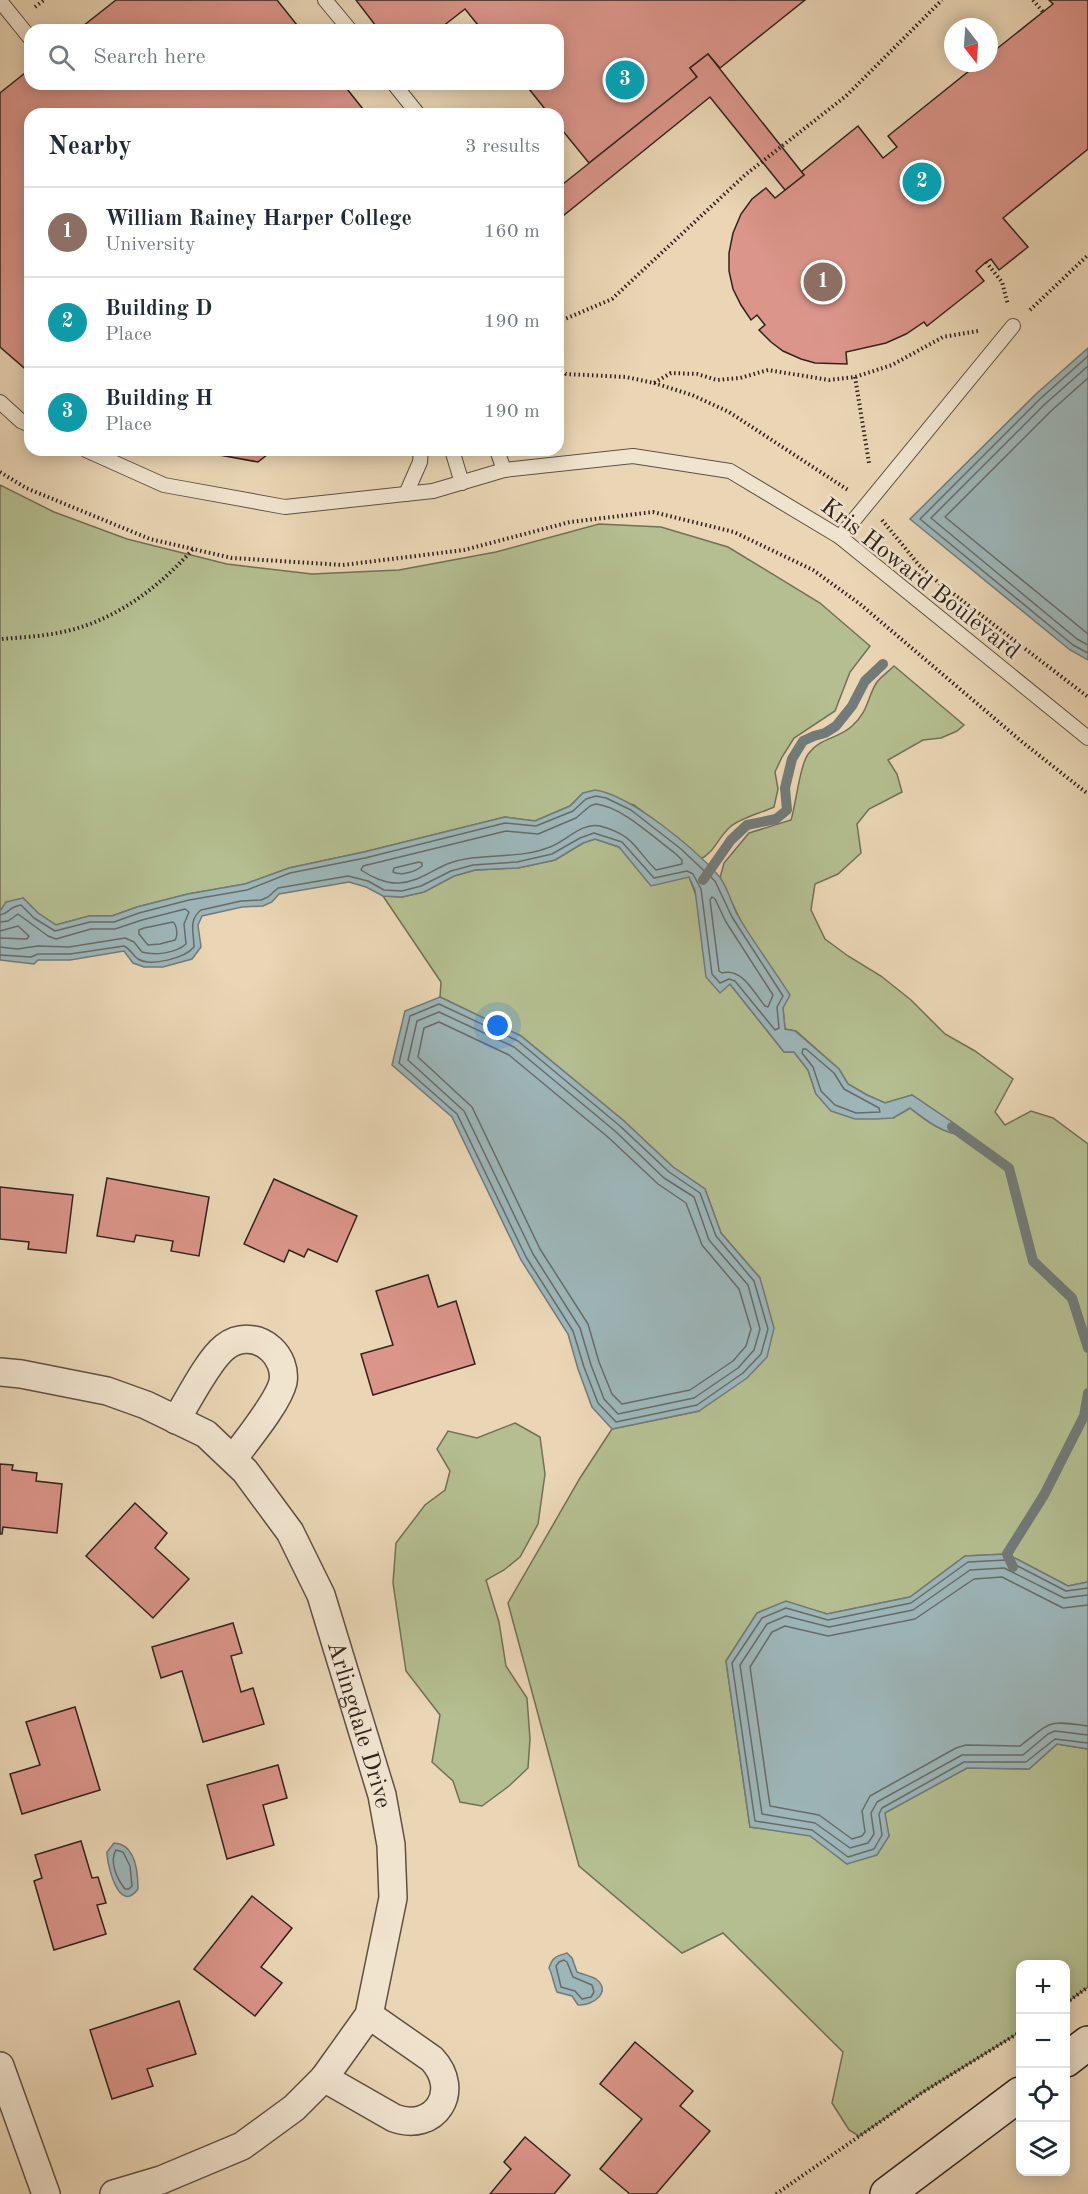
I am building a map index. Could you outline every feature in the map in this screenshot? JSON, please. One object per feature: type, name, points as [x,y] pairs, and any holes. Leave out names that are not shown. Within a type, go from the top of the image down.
[{"type":"main road","points":[[1070,2056],[1088,2043]]},
{"type":"main road","points":[[887,2194],[1016,2097]]},
{"type":"street","points":[[176,1420],[215,1357],[225,1346],[238,1340],[252,1339],[266,1344],[276,1354],[282,1366],[283,1381],[279,1394],[233,1459]]},
{"type":"street","name":"Arlingdale Drive","points":[[0,1372],[107,1391],[146,1405],[206,1434],[245,1471],[290,1533],[321,1595],[382,1795],[391,1845],[393,1898],[369,2015]]},
{"type":"street","points":[[114,2194],[161,2180],[242,2146],[294,2108],[324,2078],[369,2015],[432,2059],[445,2078],[446,2090],[443,2102],[436,2111],[416,2122],[405,2122],[324,2078]]},
{"type":"street","points":[[0,2066],[46,2194]]},
{"type":"lane","points":[[326,0],[345,24]]},
{"type":"lane","points":[[0,1],[24,31]]},
{"type":"lane","points":[[399,90],[413,108]]},
{"type":"lane","points":[[840,537],[1013,326]]},
{"type":"lane","points":[[0,402],[24,422]]},
{"type":"lane","name":"Kris Howard Boulevard","points":[[99,456],[164,485],[285,507],[433,491],[504,470],[633,456],[730,471],[840,537],[1088,738]]},
{"type":"lane","points":[[406,494],[421,456]]},
{"type":"lane","points":[[454,456],[462,483]]},
{"type":"lane","points":[[499,456],[504,470]]},
{"type":"path","points":[[564,319],[612,299],[745,175],[846,96],[942,0]]},
{"type":"path","points":[[1033,0],[1043,12]]},
{"type":"path","points":[[654,382],[671,373],[697,374],[717,380],[740,378],[768,370],[829,380],[855,377],[892,365],[943,337],[1013,326],[1088,255]]},
{"type":"path","points":[[986,262],[1002,282]]},
{"type":"path","points":[[564,372],[626,377],[654,382],[692,395],[729,412],[867,503],[919,565],[938,582],[1088,696]]},
{"type":"path","points":[[855,377],[869,459]]},
{"type":"path","points":[[0,472],[27,488],[131,532],[150,539],[232,558],[342,566],[464,550],[570,522],[653,512],[735,532],[813,570],[860,604],[1021,741],[1088,794]]},
{"type":"path","points":[[2,639],[72,630],[100,619],[142,597],[171,573],[193,549]]},
{"type":"path","points":[[1070,2000],[1088,1987]]},
{"type":"path","points":[[776,2194],[923,2092],[1016,2034]]},
{"type":"green space","points":[[0,485],[54,512],[127,539],[227,564],[312,574],[399,570],[496,552],[599,524],[661,527],[728,547],[820,603],[870,646],[850,672],[835,711],[794,738],[782,757],[775,772],[778,789],[774,807],[734,824],[701,859],[634,805],[583,793],[570,806],[535,821],[505,817],[289,868],[245,884],[188,894],[112,916],[89,916],[56,925],[38,913],[23,898],[0,911]]},
{"type":"green space","points":[[894,666],[964,725],[941,738],[923,740],[888,760],[897,774],[902,792],[869,809],[857,824],[861,853],[838,874],[815,884],[811,910],[825,939],[881,976],[911,1000],[945,1034],[975,1051],[1013,1079],[995,1112],[1005,1125],[1031,1111],[1053,1118],[1088,1144],[1088,1582],[1068,1586],[1007,1554],[965,1556],[910,1597],[827,1614],[786,1602],[757,1613],[726,1661],[750,1827],[810,1835],[847,1864],[889,1836],[884,1813],[967,1768],[1029,1769],[1057,1744],[1088,1749],[1088,1987],[1070,2000],[1070,1960],[1016,1960],[1016,2034],[923,2092],[859,2136],[849,2130],[832,2103],[843,2052],[723,1933],[682,1953],[579,1866],[508,1603],[580,1478],[612,1429],[699,1411],[760,1278],[721,1233],[705,1189],[673,1167],[624,1121],[521,1036],[440,997],[441,982],[383,896],[402,897],[424,892],[454,876],[475,870],[518,868],[555,860],[583,843],[595,839],[619,847],[689,877],[730,984],[784,1052],[794,1052],[808,1070],[816,1094],[893,1118],[910,1108],[941,1129],[962,1135],[952,1122],[912,1095],[885,1103],[848,1084],[839,1069],[796,1031],[785,1029],[783,1008],[720,878],[724,863],[749,833],[791,820],[801,774],[809,753],[819,744],[847,730],[858,720],[877,682]]},
{"type":"green space","points":[[515,1423],[540,1437],[545,1474],[538,1524],[520,1557],[504,1570],[486,1580],[499,1622],[506,1666],[527,1698],[530,1739],[528,1768],[482,1806],[460,1802],[453,1781],[432,1762],[440,1715],[406,1671],[393,1583],[396,1543],[425,1505],[445,1490],[450,1471],[437,1449],[448,1431],[477,1438]]},
{"type":"water","points":[[1088,348],[1088,660],[1070,650],[910,519],[1036,394]]},
{"type":"water","points":[[595,790],[610,794],[644,812],[679,838],[719,876],[737,914],[790,995],[783,1008],[785,1029],[795,1031],[839,1069],[848,1084],[885,1103],[912,1095],[952,1122],[963,1135],[941,1129],[910,1108],[893,1118],[876,1119],[855,1119],[831,1111],[816,1094],[808,1070],[794,1052],[784,1052],[730,984],[720,993],[706,977],[695,890],[689,877],[651,886],[619,847],[595,839],[583,843],[555,860],[518,868],[475,870],[454,876],[424,892],[402,897],[383,896],[366,887],[349,882],[279,894],[272,902],[263,906],[242,907],[202,916],[198,925],[201,947],[192,959],[163,967],[144,967],[133,963],[124,951],[70,960],[38,960],[34,964],[0,960],[0,911],[6,902],[23,898],[38,913],[56,925],[89,916],[112,916],[188,894],[245,884],[289,868],[505,817],[535,821],[570,806],[583,793]]},
{"type":"water","points":[[440,997],[521,1036],[624,1121],[673,1167],[705,1189],[721,1233],[760,1278],[774,1328],[767,1357],[747,1378],[699,1411],[612,1429],[592,1407],[568,1334],[521,1260],[452,1117],[392,1065],[405,1011]]},
{"type":"water","points":[[1007,1554],[1068,1586],[1088,1582],[1088,1749],[1057,1744],[1029,1769],[967,1768],[885,1813],[889,1836],[877,1855],[847,1864],[810,1836],[750,1827],[726,1661],[757,1613],[786,1601],[827,1614],[910,1597],[965,1556]]},
{"type":"water","points":[[114,1843],[127,1848],[134,1860],[138,1889],[131,1895],[125,1896],[120,1892],[109,1867],[107,1852]]},
{"type":"water","points":[[567,1953],[572,1958],[577,1972],[596,1979],[602,1988],[599,1997],[590,2003],[578,2005],[572,1996],[557,1992],[549,1968],[555,1958]]},
{"type":"building","points":[[116,0],[277,0],[296,24],[86,24]]},
{"type":"building","points":[[356,0],[805,0],[720,68],[708,54],[690,68],[697,77],[589,163],[564,132],[564,108],[544,108],[530,90],[564,90],[564,24],[477,24],[465,9],[446,24],[374,24]]},
{"type":"building","points":[[1049,0],[1088,0],[1088,149],[1003,218],[1028,247],[999,270],[991,259],[986,262],[976,271],[984,281],[927,326],[924,322],[886,343],[846,352],[847,364],[815,363],[801,359],[783,351],[771,342],[759,330],[765,325],[757,315],[751,320],[741,305],[733,289],[729,271],[729,253],[733,233],[741,214],[752,199],[766,188],[775,198],[804,175],[801,172],[858,126],[883,158],[897,147],[888,136],[968,72],[998,72],[998,48],[1053,4]]},
{"type":"building","points":[[708,54],[804,175],[785,190],[710,97],[564,215],[564,183],[697,77],[690,68]]},
{"type":"building","points":[[24,74],[24,90],[348,90],[362,108],[24,108],[24,368],[0,347],[0,93]]},
{"type":"building","points":[[225,456],[266,456],[258,462]]},
{"type":"building","points":[[107,1178],[209,1197],[199,1256],[171,1251],[173,1241],[136,1235],[134,1242],[97,1236]]},
{"type":"building","points":[[274,1179],[357,1216],[337,1262],[308,1249],[304,1257],[289,1250],[284,1262],[244,1244]]},
{"type":"building","points":[[0,1187],[73,1195],[66,1253],[28,1249],[29,1242],[0,1239]]},
{"type":"building","points":[[428,1275],[438,1307],[456,1301],[475,1364],[373,1395],[361,1354],[393,1345],[376,1291]]},
{"type":"building","points":[[0,1464],[13,1465],[12,1470],[37,1473],[36,1481],[62,1484],[57,1533],[3,1527],[2,1534],[0,1534]]},
{"type":"building","points":[[135,1503],[167,1533],[155,1548],[189,1579],[153,1618],[86,1556]]},
{"type":"building","points":[[233,1623],[242,1653],[231,1656],[241,1692],[253,1688],[264,1724],[203,1742],[182,1671],[161,1678],[152,1647]]},
{"type":"building","points":[[75,1707],[100,1790],[22,1814],[10,1774],[40,1765],[26,1722]]},
{"type":"building","points":[[278,1765],[287,1798],[263,1805],[274,1845],[227,1859],[207,1785]]},
{"type":"building","points":[[81,1841],[92,1878],[98,1877],[106,1903],[97,1905],[106,1934],[54,1950],[34,1881],[42,1878],[35,1855]]},
{"type":"building","points":[[252,1896],[292,1928],[261,1967],[282,1983],[255,2016],[194,1969]]},
{"type":"building","points":[[179,2001],[196,2054],[147,2069],[153,2086],[112,2099],[90,2030]]},
{"type":"building","points":[[635,2042],[693,2091],[680,2106],[710,2131],[656,2194],[630,2194],[600,2169],[642,2119],[600,2084]]},
{"type":"building","points":[[525,2137],[570,2175],[554,2194],[490,2194],[511,2169],[504,2162]]},
{"type":"waterway","points":[[703,880],[731,840],[747,825],[776,819],[787,810],[785,788],[792,759],[803,741],[825,733],[836,726],[852,706],[865,681],[883,664]]},
{"type":"waterway","points":[[952,1127],[1009,1168],[1033,1261],[1072,1298],[1088,1348]]},
{"type":"waterway","points":[[1013,1567],[1007,1554],[1044,1495],[1084,1416],[1088,1393]]},
{"type":"place","name":"Building H","points":[[625,80]]},
{"type":"place","name":"Building D","points":[[922,182]]},
{"type":"place","name":"William Rainey Harper College","points":[[823,282]]}]
